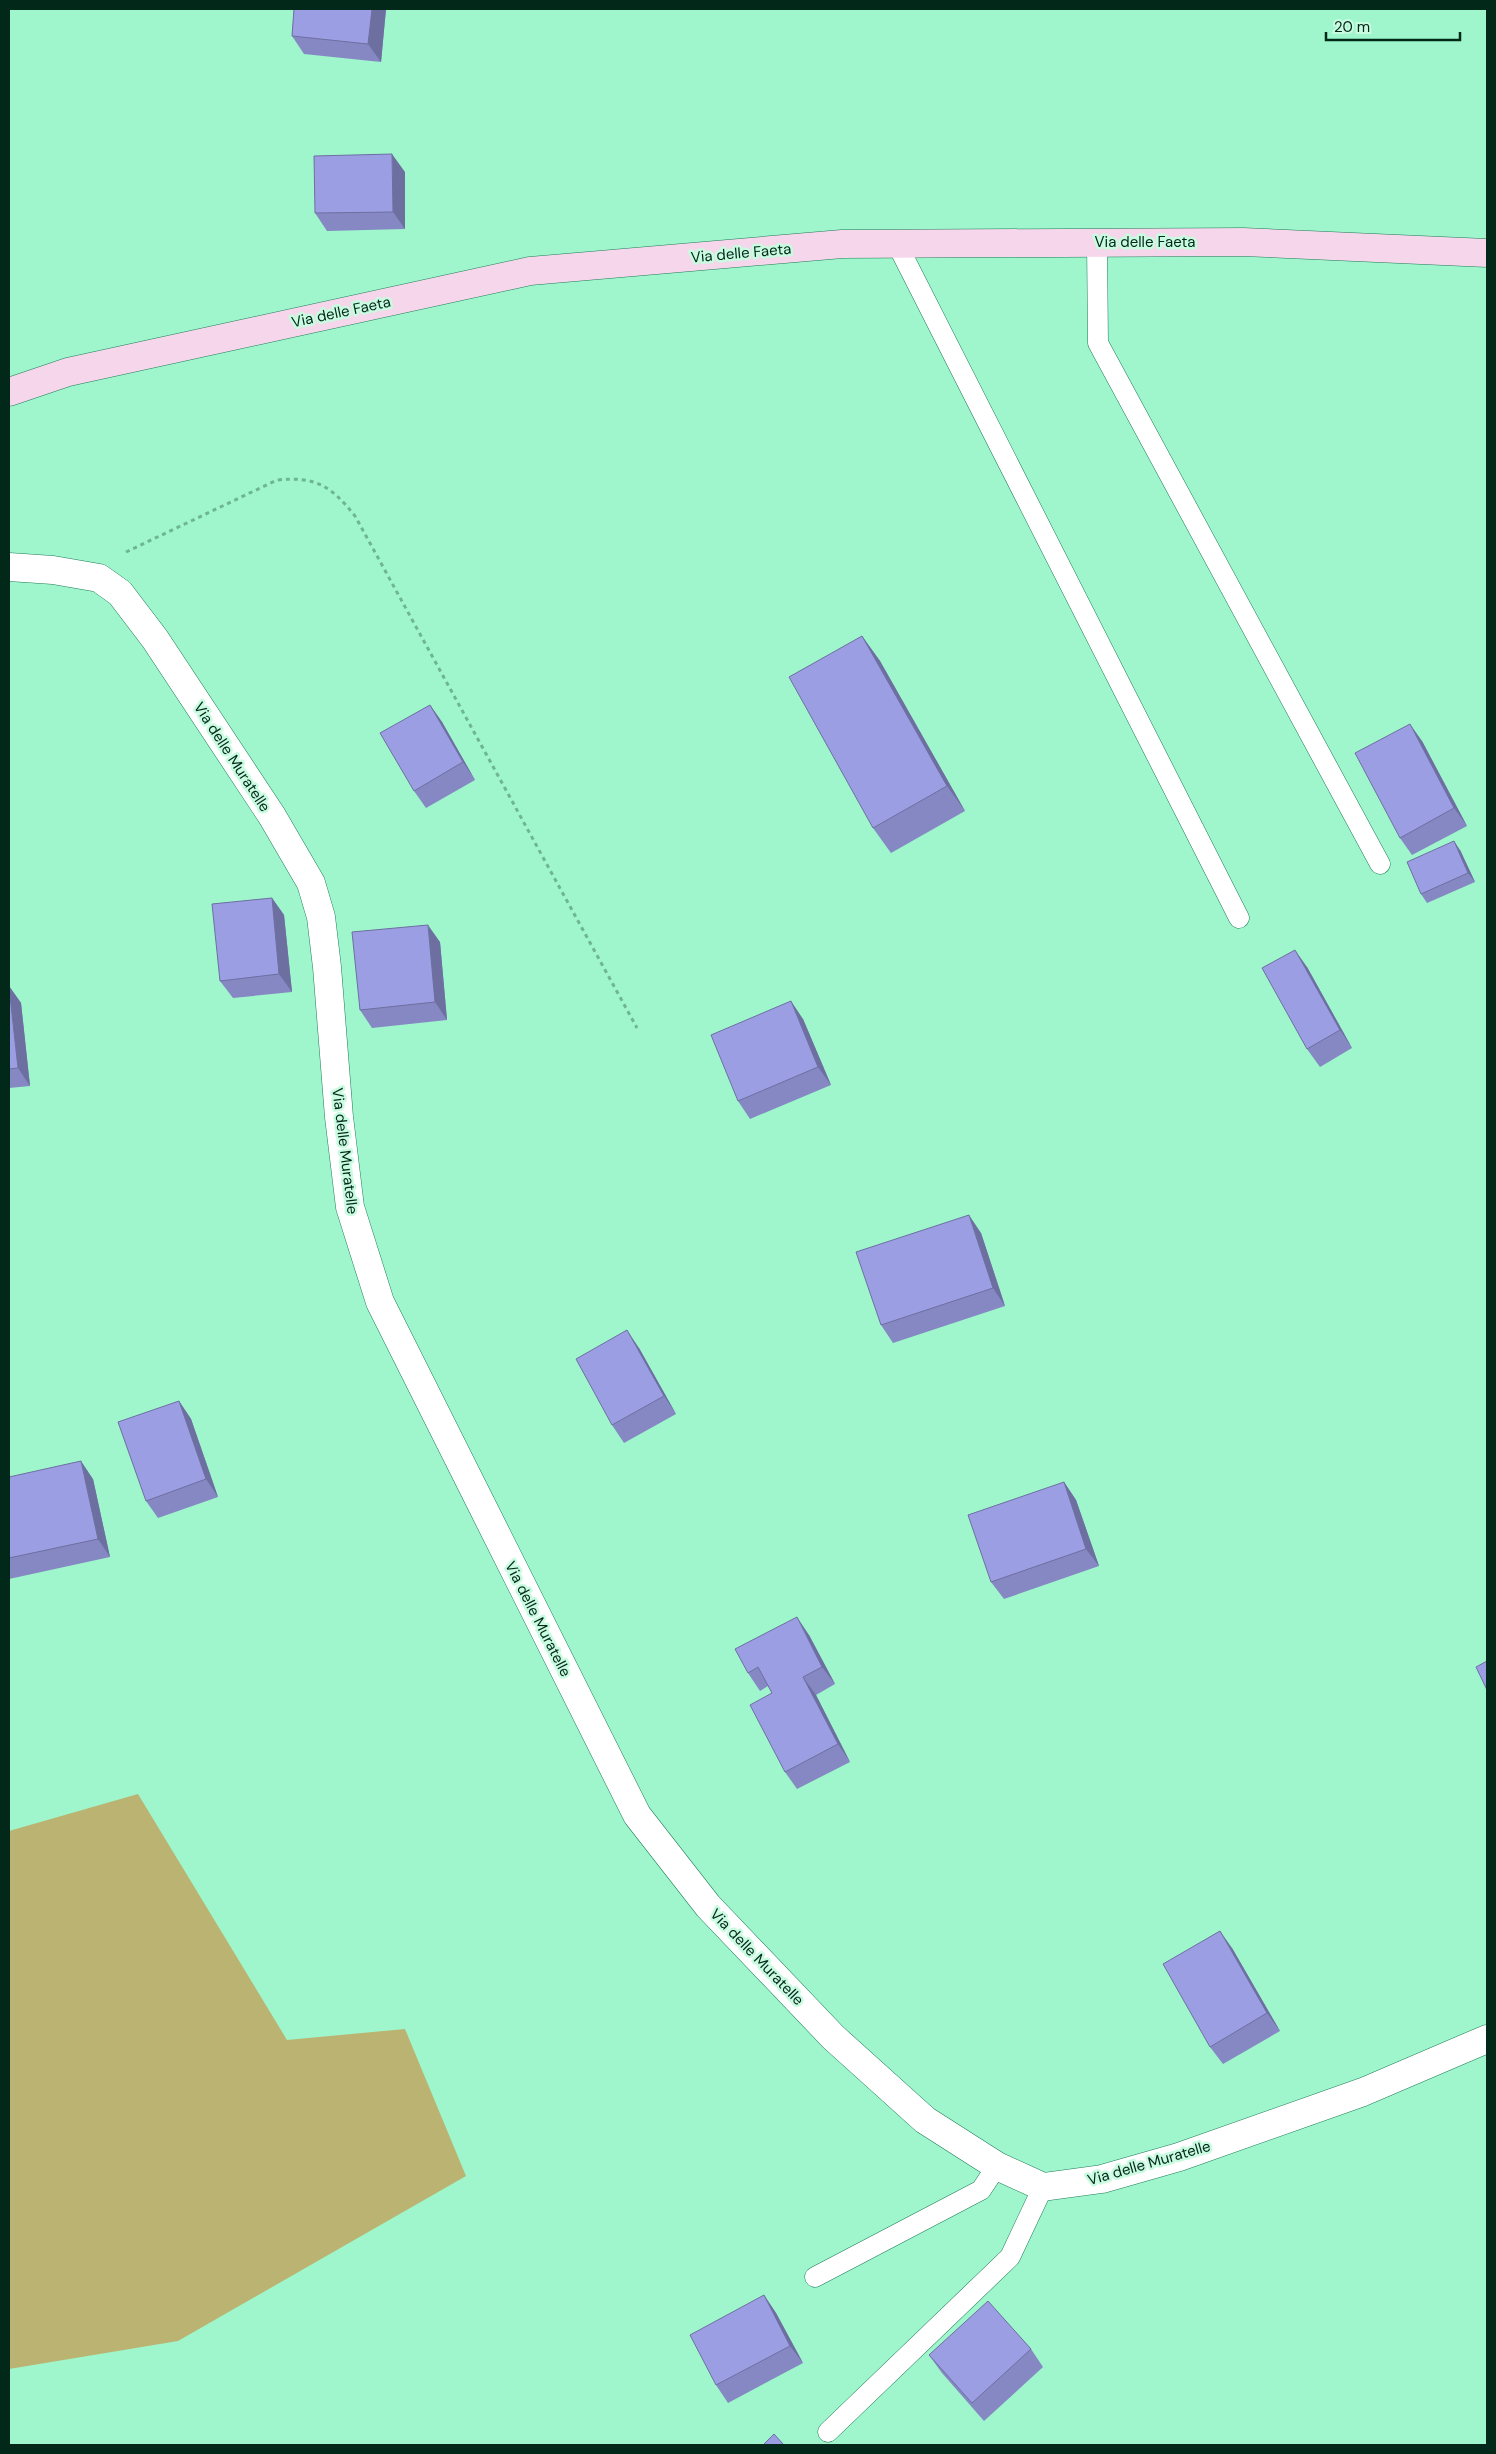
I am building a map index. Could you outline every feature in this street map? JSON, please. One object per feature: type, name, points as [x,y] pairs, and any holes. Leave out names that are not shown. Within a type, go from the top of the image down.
[{"type":"street","name":"Via delle Faeta","points":[[9,392],[68,372],[530,271],[842,244],[1243,242],[1487,253]]},
{"type":"street","name":"Via delle Muratelle","points":[[9,567],[53,570],[99,578],[120,593],[155,639],[272,816],[311,883],[321,917],[326,950],[339,1117],[350,1207],[380,1302],[638,1815],[708,1906],[833,2037],[925,2120],[998,2166],[1043,2187],[1102,2179],[1179,2157],[1363,2092],[1487,2039]]},
{"type":"lane","points":[[1097,242],[1098,343],[1380,864]]},
{"type":"lane","points":[[896,244],[1239,918]]},
{"type":"lane","points":[[815,2277],[981,2190],[998,2166]]},
{"type":"lane","points":[[828,2432],[1010,2257],[1043,2187]]},
{"type":"path","points":[[99,578],[114,558],[277,480],[297,478],[317,482],[337,494],[354,516],[637,1028]]},
{"type":"shaded area","points":[[138,1794],[287,2040],[405,2029],[466,2176],[178,2341],[9,2369],[9,1831]]},
{"type":"building","points":[[294,9],[372,9],[368,44],[292,36]]},
{"type":"building","points":[[392,154],[393,212],[315,213],[314,156]]},
{"type":"building","points":[[862,636],[947,786],[873,828],[789,677]]},
{"type":"building","points":[[430,705],[463,762],[414,791],[380,733]]},
{"type":"building","points":[[1410,724],[1454,808],[1400,838],[1355,753]]},
{"type":"building","points":[[1454,841],[1468,873],[1421,894],[1407,862]]},
{"type":"building","points":[[272,898],[279,974],[220,981],[212,904]]},
{"type":"building","points":[[428,925],[435,1002],[360,1010],[352,932]]},
{"type":"building","points":[[1295,950],[1340,1030],[1307,1049],[1262,968]]},
{"type":"building","points":[[9,987],[18,1068],[9,1069]]},
{"type":"building","points":[[791,1001],[818,1067],[738,1101],[711,1035]]},
{"type":"building","points":[[969,1215],[993,1288],[881,1325],[856,1252]]},
{"type":"building","points":[[627,1330],[664,1396],[612,1425],[576,1359]]},
{"type":"building","points":[[179,1401],[206,1479],[146,1501],[118,1422]]},
{"type":"building","points":[[81,1461],[98,1539],[9,1558],[9,1477]]},
{"type":"building","points":[[1064,1482],[1086,1549],[991,1582],[968,1515]]},
{"type":"building","points":[[797,1617],[822,1667],[803,1677],[838,1744],[785,1772],[750,1705],[772,1693],[758,1667],[748,1673],[735,1649]]},
{"type":"building","points":[[1487,1661],[1487,1690],[1476,1667]]},
{"type":"building","points":[[1220,1931],[1267,2013],[1210,2047],[1163,1964]]},
{"type":"building","points":[[764,2295],[790,2346],[716,2385],[690,2335]]},
{"type":"building","points":[[988,2301],[1031,2349],[972,2403],[929,2355]]},
{"type":"building","points":[[774,2434],[784,2445],[763,2445]]}]
